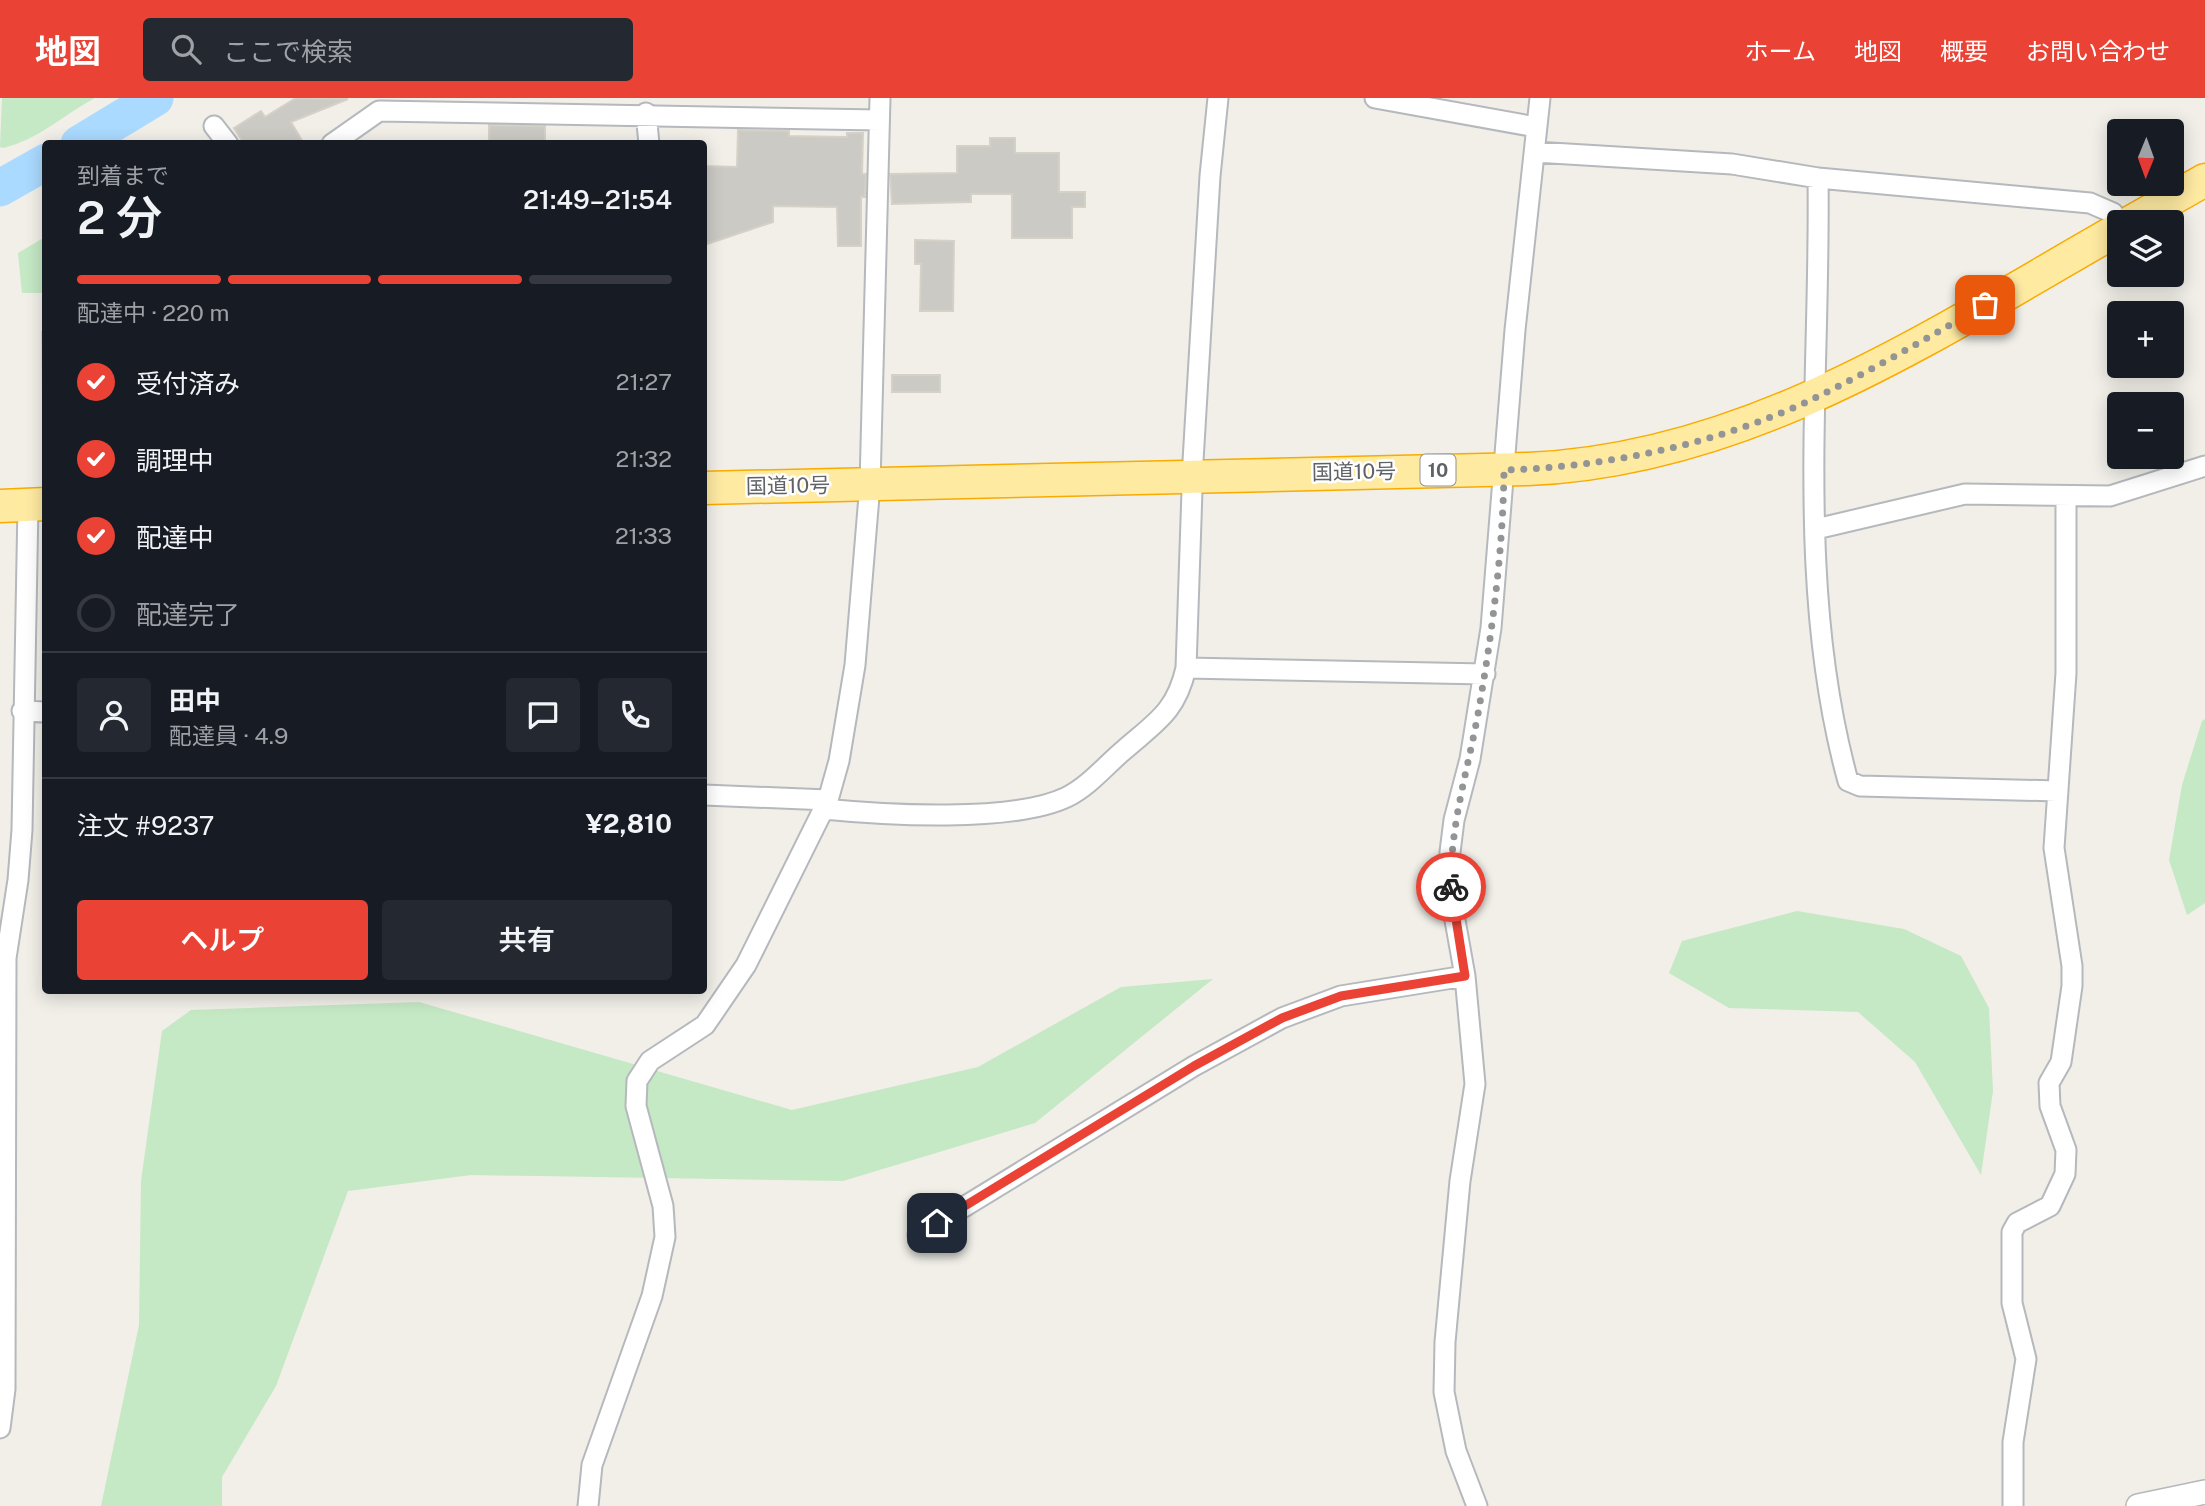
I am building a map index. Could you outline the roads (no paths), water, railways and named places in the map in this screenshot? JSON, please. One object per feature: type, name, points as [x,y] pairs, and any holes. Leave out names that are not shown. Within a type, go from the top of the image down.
[{"type":"highway","points":[[2153,210],[2204,183]]},
{"type":"highway","name":"国道10号","points":[[707,488],[1534,469],[1648,452],[1750,424],[1815,398],[1867,372],[2107,236]]},
{"type":"street","points":[[588,1506],[592,1465],[652,1296],[665,1237],[663,1206],[636,1105],[637,1080],[650,1060],[695,1033],[711,1018],[746,965],[826,804],[839,761],[855,665],[870,484],[880,98]]},
{"type":"street","points":[[707,795],[984,814],[1039,807],[1067,797],[1087,785],[1159,722],[1181,689],[1186,668],[1193,477],[1210,176],[1218,98]]},
{"type":"street","points":[[1375,98],[1536,127]]},
{"type":"street","points":[[1477,1506],[1456,1451],[1444,1392],[1445,1342],[1460,1181],[1475,1084],[1465,976],[1451,898],[1450,852],[1454,820],[1470,759],[1485,674],[1498,558],[1515,330],[1540,98]]},
{"type":"street","points":[[338,140],[379,111],[646,113],[879,120]]},
{"type":"street","points":[[646,113],[649,140]]},
{"type":"street","points":[[214,126],[225,140]]},
{"type":"street","points":[[1535,152],[1732,164],[1818,178],[2090,203],[2107,210]]},
{"type":"street","points":[[1818,178],[1816,529],[1826,680],[1833,727],[1848,781],[1860,786],[2057,791]]},
{"type":"street","points":[[1816,529],[1965,494],[2110,496],[2205,466]]},
{"type":"street","points":[[2012,1506],[2014,1442],[2026,1359],[2012,1303],[2012,1232],[2017,1223],[2050,1206],[2065,1174],[2066,1150],[2050,1106],[2049,1083],[2061,1062],[2072,986],[2072,966],[2054,848],[2066,673],[2066,496]]},
{"type":"street","points":[[0,1428],[5,1389],[3,959],[18,880],[22,830],[25,505]]},
{"type":"street","points":[[1186,668],[1485,674]]},
{"type":"street","points":[[22,711],[42,712]]},
{"type":"street","points":[[918,1235],[1194,1066],[1282,1018],[1341,996],[1465,976]]},
{"type":"street","points":[[2138,1506],[2205,1492]]},
{"type":"waterway","points":[[86,140],[155,98]]},
{"type":"waterway","points":[[0,188],[42,164]]}]
